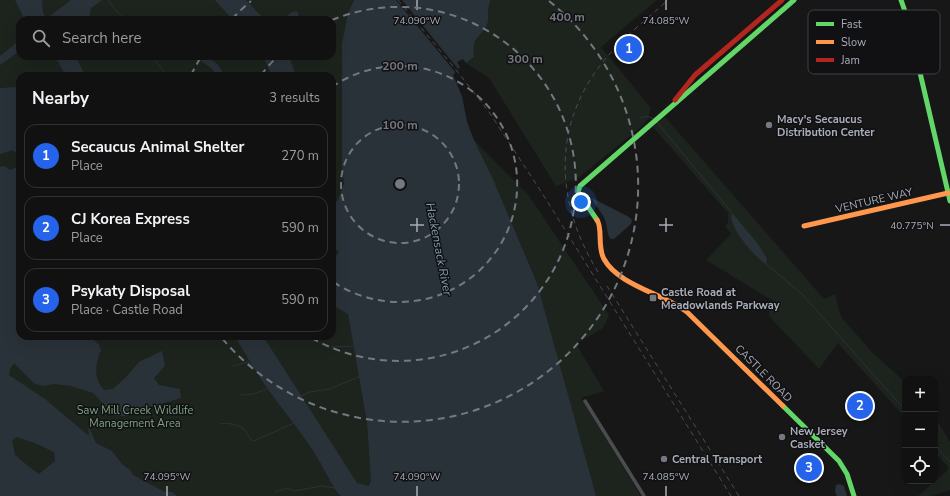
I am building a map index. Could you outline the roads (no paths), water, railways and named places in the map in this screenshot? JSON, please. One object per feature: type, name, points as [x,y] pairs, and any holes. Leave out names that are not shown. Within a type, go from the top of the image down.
[{"type":"street","points":[[670,108],[695,75],[782,0]]},
{"type":"street","points":[[670,108],[794,0]]},
{"type":"street","points":[[901,0],[904,10]]},
{"type":"street","points":[[920,74],[950,201]]},
{"type":"street","name":"CASTLE ROAD","points":[[670,108],[586,180],[578,190],[580,196],[599,223],[599,242],[604,260],[611,270],[638,286],[678,305],[694,318],[839,461],[847,474],[854,496]]},
{"type":"street","name":"VENTURE WAY","points":[[804,226],[948,193]]},
{"type":"street","points":[[585,401],[644,496]]},
{"type":"water","points":[[15,0],[42,0],[43,13],[45,16],[23,16]]},
{"type":"water","points":[[71,0],[102,0],[91,8],[90,16],[50,16]]},
{"type":"water","points":[[215,0],[246,0],[261,16],[229,16]]},
{"type":"water","name":"Hackensack River","points":[[354,0],[491,0],[487,25],[474,45],[474,57],[466,63],[463,59],[457,62],[460,67],[453,75],[462,96],[467,122],[474,140],[493,179],[537,283],[596,496],[341,496],[333,486],[308,443],[263,382],[237,340],[266,340],[357,483],[369,486],[371,481],[367,423],[348,314],[336,307],[336,256],[339,251],[336,250],[336,201],[337,202],[344,184],[342,165],[342,44],[348,13]]},
{"type":"water","points":[[16,43],[16,54],[0,65],[0,56]]},
{"type":"water","points":[[57,60],[77,60],[84,72],[64,72]]},
{"type":"water","points":[[265,60],[290,60],[295,72],[270,72]]},
{"type":"water","points":[[16,87],[16,153],[13,150],[0,154],[0,88]]},
{"type":"water","points":[[4,166],[10,170],[16,167],[16,340],[94,340],[99,345],[101,350],[97,360],[96,371],[98,381],[104,390],[113,389],[139,362],[162,351],[165,366],[154,378],[159,385],[180,389],[181,398],[140,410],[127,416],[115,416],[93,393],[71,386],[54,384],[43,386],[35,384],[14,363],[10,369],[9,375],[45,399],[89,436],[88,425],[96,443],[112,451],[133,475],[165,492],[172,492],[177,496],[0,496],[0,167]],"holes":[[[16,437],[35,443],[54,452],[55,461],[39,474],[15,455],[12,441]]]},
{"type":"water","points":[[592,198],[629,217],[632,220],[631,224],[614,239],[611,239],[608,235],[604,217]]},
{"type":"water","points":[[732,213],[758,244],[767,259],[766,264],[755,255],[743,241],[734,225]]},
{"type":"water","points":[[840,484],[844,486],[847,496],[837,496],[835,492],[836,485]]},
{"type":"waterway","points":[[108,0],[121,16]]},
{"type":"waterway","points":[[155,60],[164,72]]},
{"type":"waterway","points":[[205,60],[215,67],[218,72]]},
{"type":"waterway","points":[[640,118],[647,116],[654,119]]},
{"type":"waterway","points":[[656,121],[732,213]]},
{"type":"waterway","points":[[766,264],[801,293],[902,407]]},
{"type":"waterway","points":[[331,347],[354,346]]},
{"type":"waterway","points":[[233,366],[248,362],[255,368]]},
{"type":"waterway","points":[[301,396],[310,392],[329,389],[359,377]]},
{"type":"waterway","points":[[241,395],[253,394],[267,389]]},
{"type":"waterway","points":[[220,424],[236,425],[246,431],[254,441],[294,423]]},
{"type":"waterway","points":[[938,448],[950,462]]},
{"type":"waterway","points":[[275,492],[288,488],[294,491],[322,486],[335,488]]},
{"type":"railway","points":[[398,0],[489,112],[542,193],[731,496]]},
{"type":"railway","points":[[598,272],[584,246],[574,220],[567,193],[565,166],[567,140],[574,114],[585,88],[602,63],[625,38],[668,0]]},
{"type":"railway","points":[[607,286],[739,496]]},
{"type":"place","name":"Secaucus Animal Shelter","points":[[629,49]]},
{"type":"place","name":"Macy's Secaucus Distribution Center","points":[[769,125]]},
{"type":"place","name":"Castle Road at Meadowlands Parkway","points":[[653,298]]},
{"type":"place","name":"CJ Korea Express","points":[[860,406]]},
{"type":"place","name":"New Jersey Casket","points":[[782,437]]},
{"type":"place","name":"Central Transport","points":[[664,459]]},
{"type":"place","name":"Psykaty Disposal","points":[[809,468]]},
{"type":"park label","name":"Saw Mill Creek Wildlife Management Area","points":[[135,416]]}]
